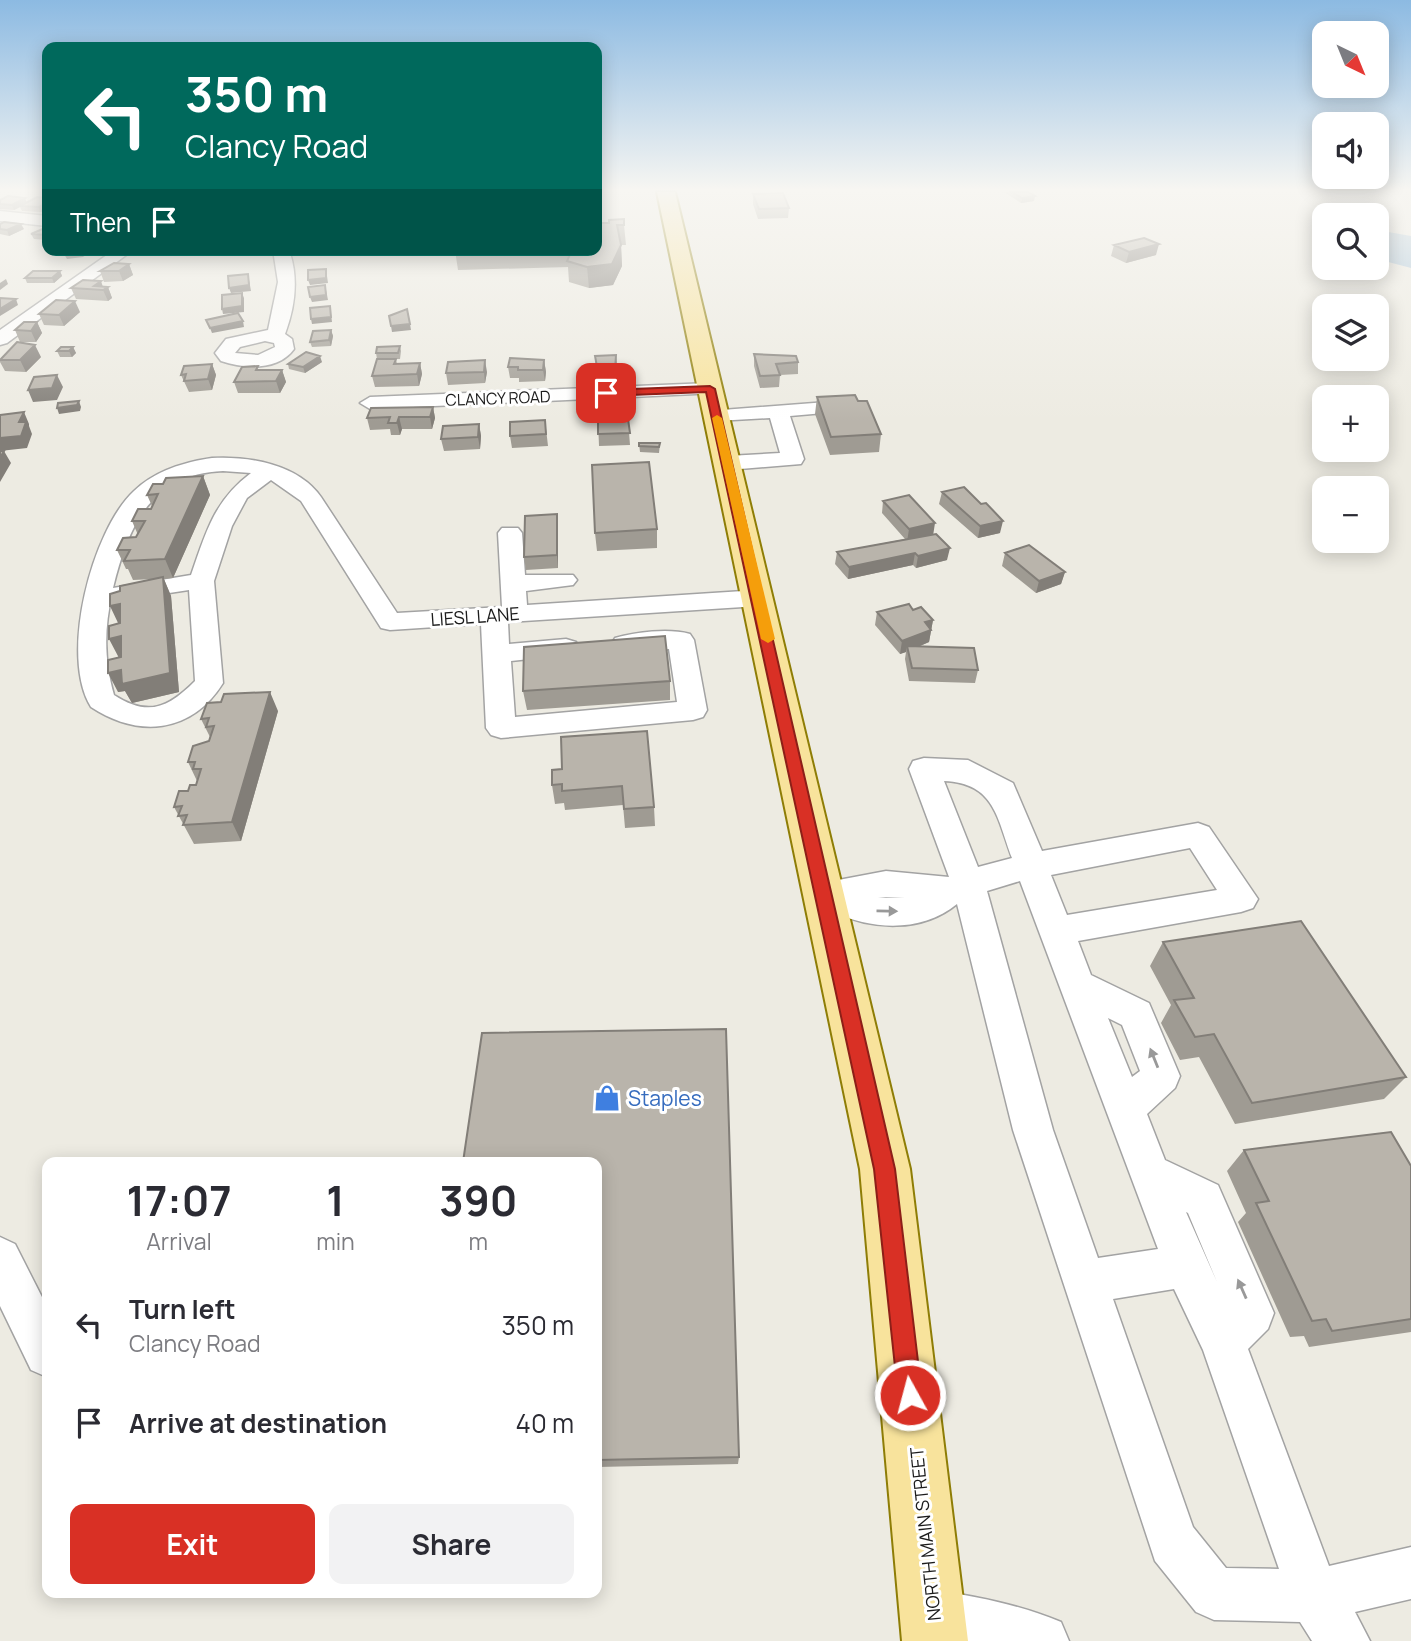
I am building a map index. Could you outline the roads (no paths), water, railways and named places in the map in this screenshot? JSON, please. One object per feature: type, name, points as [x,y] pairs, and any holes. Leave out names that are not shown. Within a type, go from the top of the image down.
[{"type":"main road","name":"NORTH MAIN STREET","points":[[683,269],[885,1169],[935,1629]]},
{"type":"street","points":[[0,338],[99,269]]},
{"type":"street","points":[[275,337],[280,325],[286,285],[284,269]]},
{"type":"street","name":"CLANCY ROAD","points":[[370,402],[713,402],[778,411],[840,407]]},
{"type":"street","points":[[727,463],[793,459],[778,411]]},
{"type":"street","name":"LIESL LANE","points":[[268,471],[238,494],[219,526],[201,581],[209,683],[193,701],[154,720],[122,716],[101,701],[91,657],[98,596],[110,551],[139,498],[173,474],[210,464],[241,463],[268,471],[295,481],[310,497],[390,622],[759,598]]},
{"type":"street","points":[[496,654],[681,640],[693,710],[501,727],[496,654],[513,584],[510,533]]},
{"type":"street","points":[[513,584],[564,580]]},
{"type":"street","points":[[98,596],[201,581]]},
{"type":"street","points":[[641,606],[644,642]]},
{"type":"street","points":[[1343,1641],[1314,1596],[1223,1343],[1186,1266],[1002,791],[968,771],[924,769],[1032,1130],[1173,1543],[1214,1594],[1314,1596],[1411,1573]]},
{"type":"street","points":[[824,894],[861,910],[892,912],[930,907],[958,887],[1030,866],[1198,835],[1241,899],[1056,931]]},
{"type":"street","points":[[1150,1174],[1203,1199],[1252,1313],[1223,1343]]},
{"type":"street","points":[[0,1259],[42,1344]]},
{"type":"street","points":[[1084,1282],[1186,1266]]},
{"type":"street","points":[[935,1629],[996,1626],[1042,1641]]},
{"type":"place","name":"Staples","points":[[607,1098]]}]
